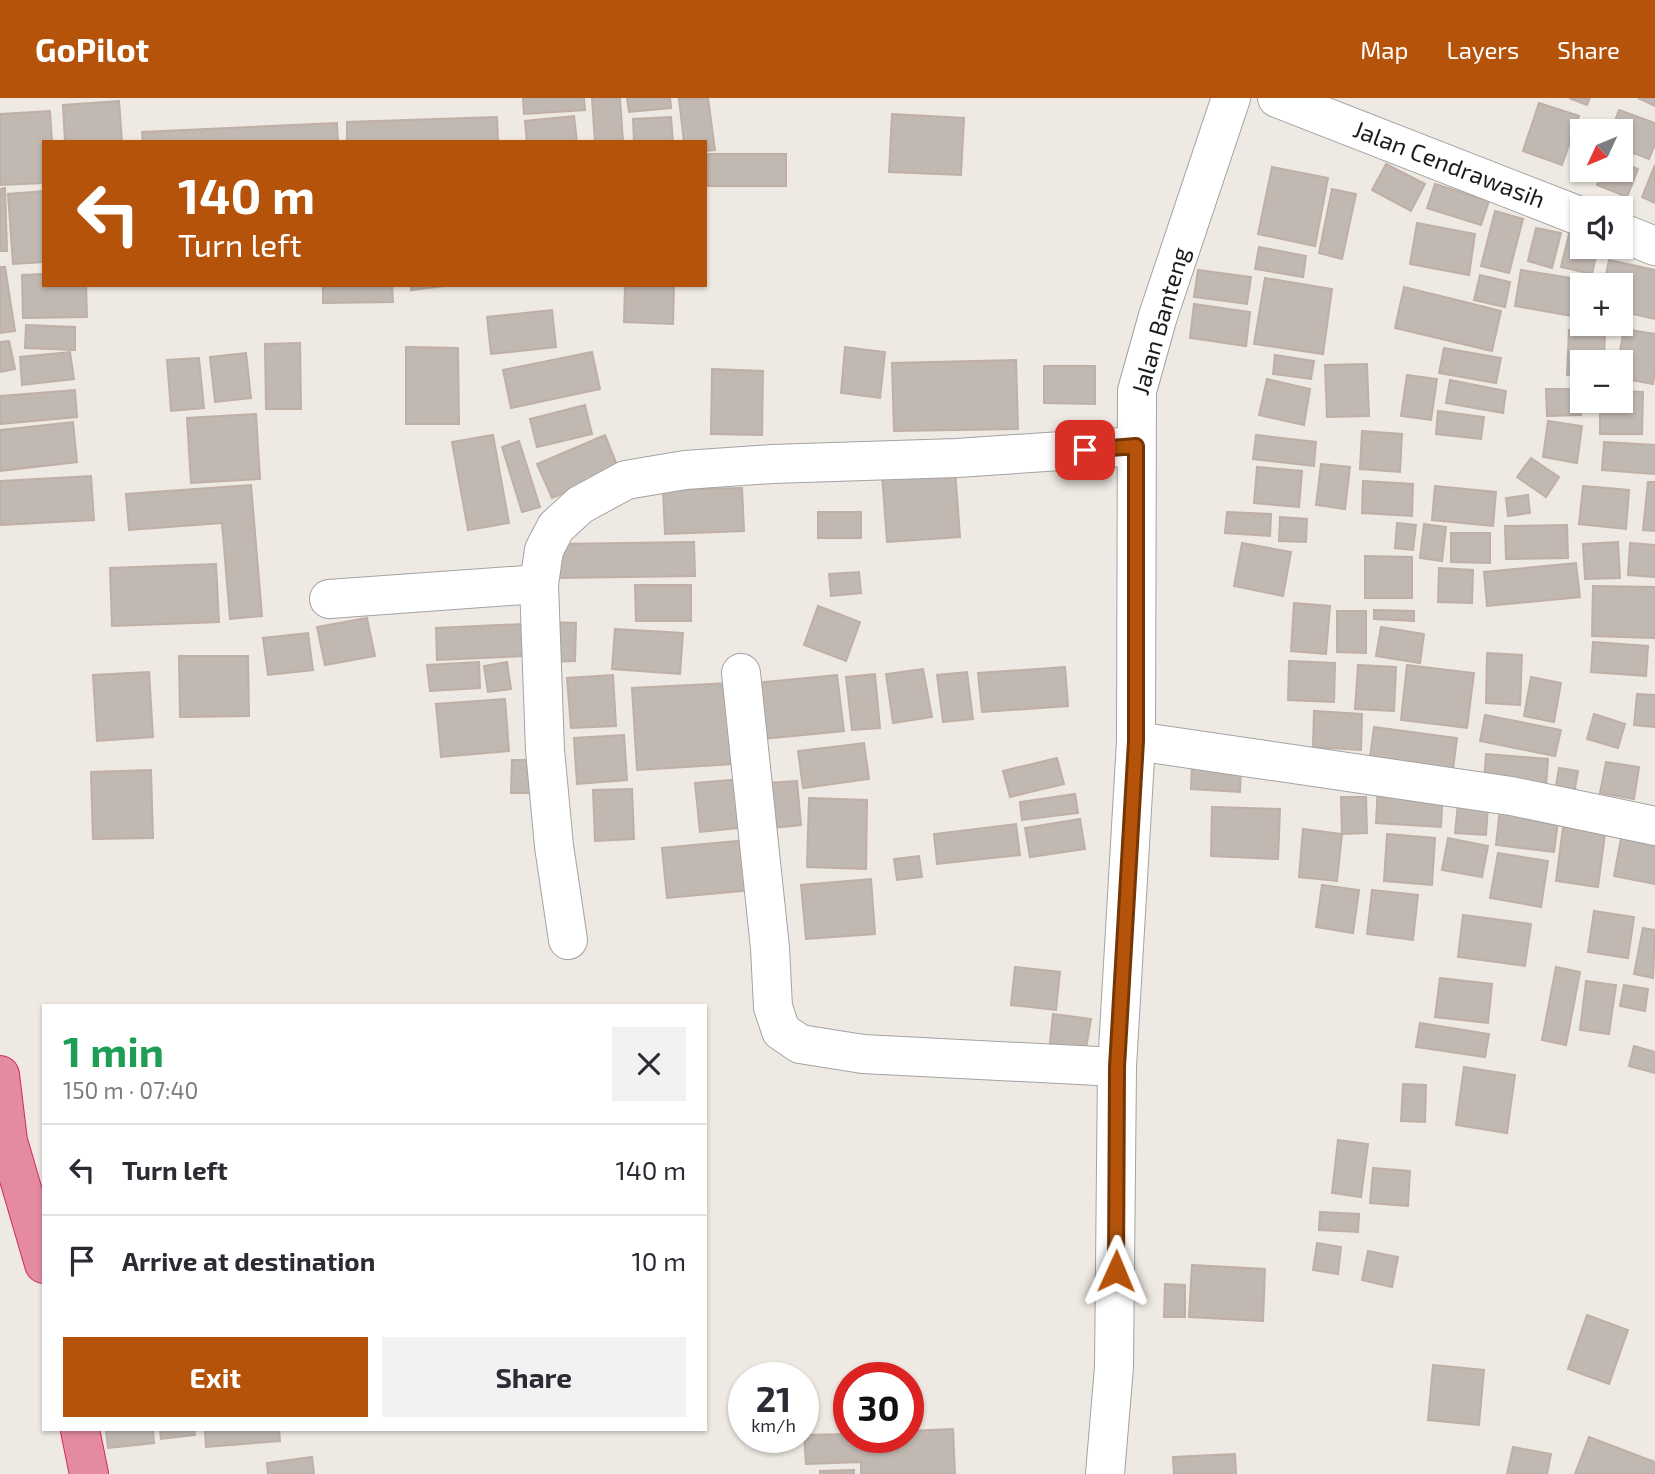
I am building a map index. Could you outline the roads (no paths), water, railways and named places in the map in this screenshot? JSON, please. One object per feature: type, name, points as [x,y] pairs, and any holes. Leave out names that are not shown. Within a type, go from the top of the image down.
[{"type":"highway","points":[[0,1075],[4,1141],[42,1258]]},
{"type":"highway","points":[[80,1431],[89,1474]]},
{"type":"street","name":"Jalan Banteng","points":[[1105,1474],[1114,1367],[1117,1067],[1136,741],[1137,391],[1158,316],[1231,98]]},
{"type":"street","name":"Jalan Cendrawasih","points":[[1278,98],[1570,212]]},
{"type":"street","points":[[1633,237],[1655,246]]},
{"type":"street","points":[[568,940],[554,846],[545,750],[539,584],[544,550],[556,527],[580,505],[626,480],[685,470],[957,458],[1136,446]]},
{"type":"street","points":[[329,599],[539,584]]},
{"type":"street","points":[[741,673],[770,948],[773,1007],[781,1031],[800,1044],[863,1054],[1117,1067]]},
{"type":"street","points":[[1136,741],[1511,796],[1655,826]]}]
